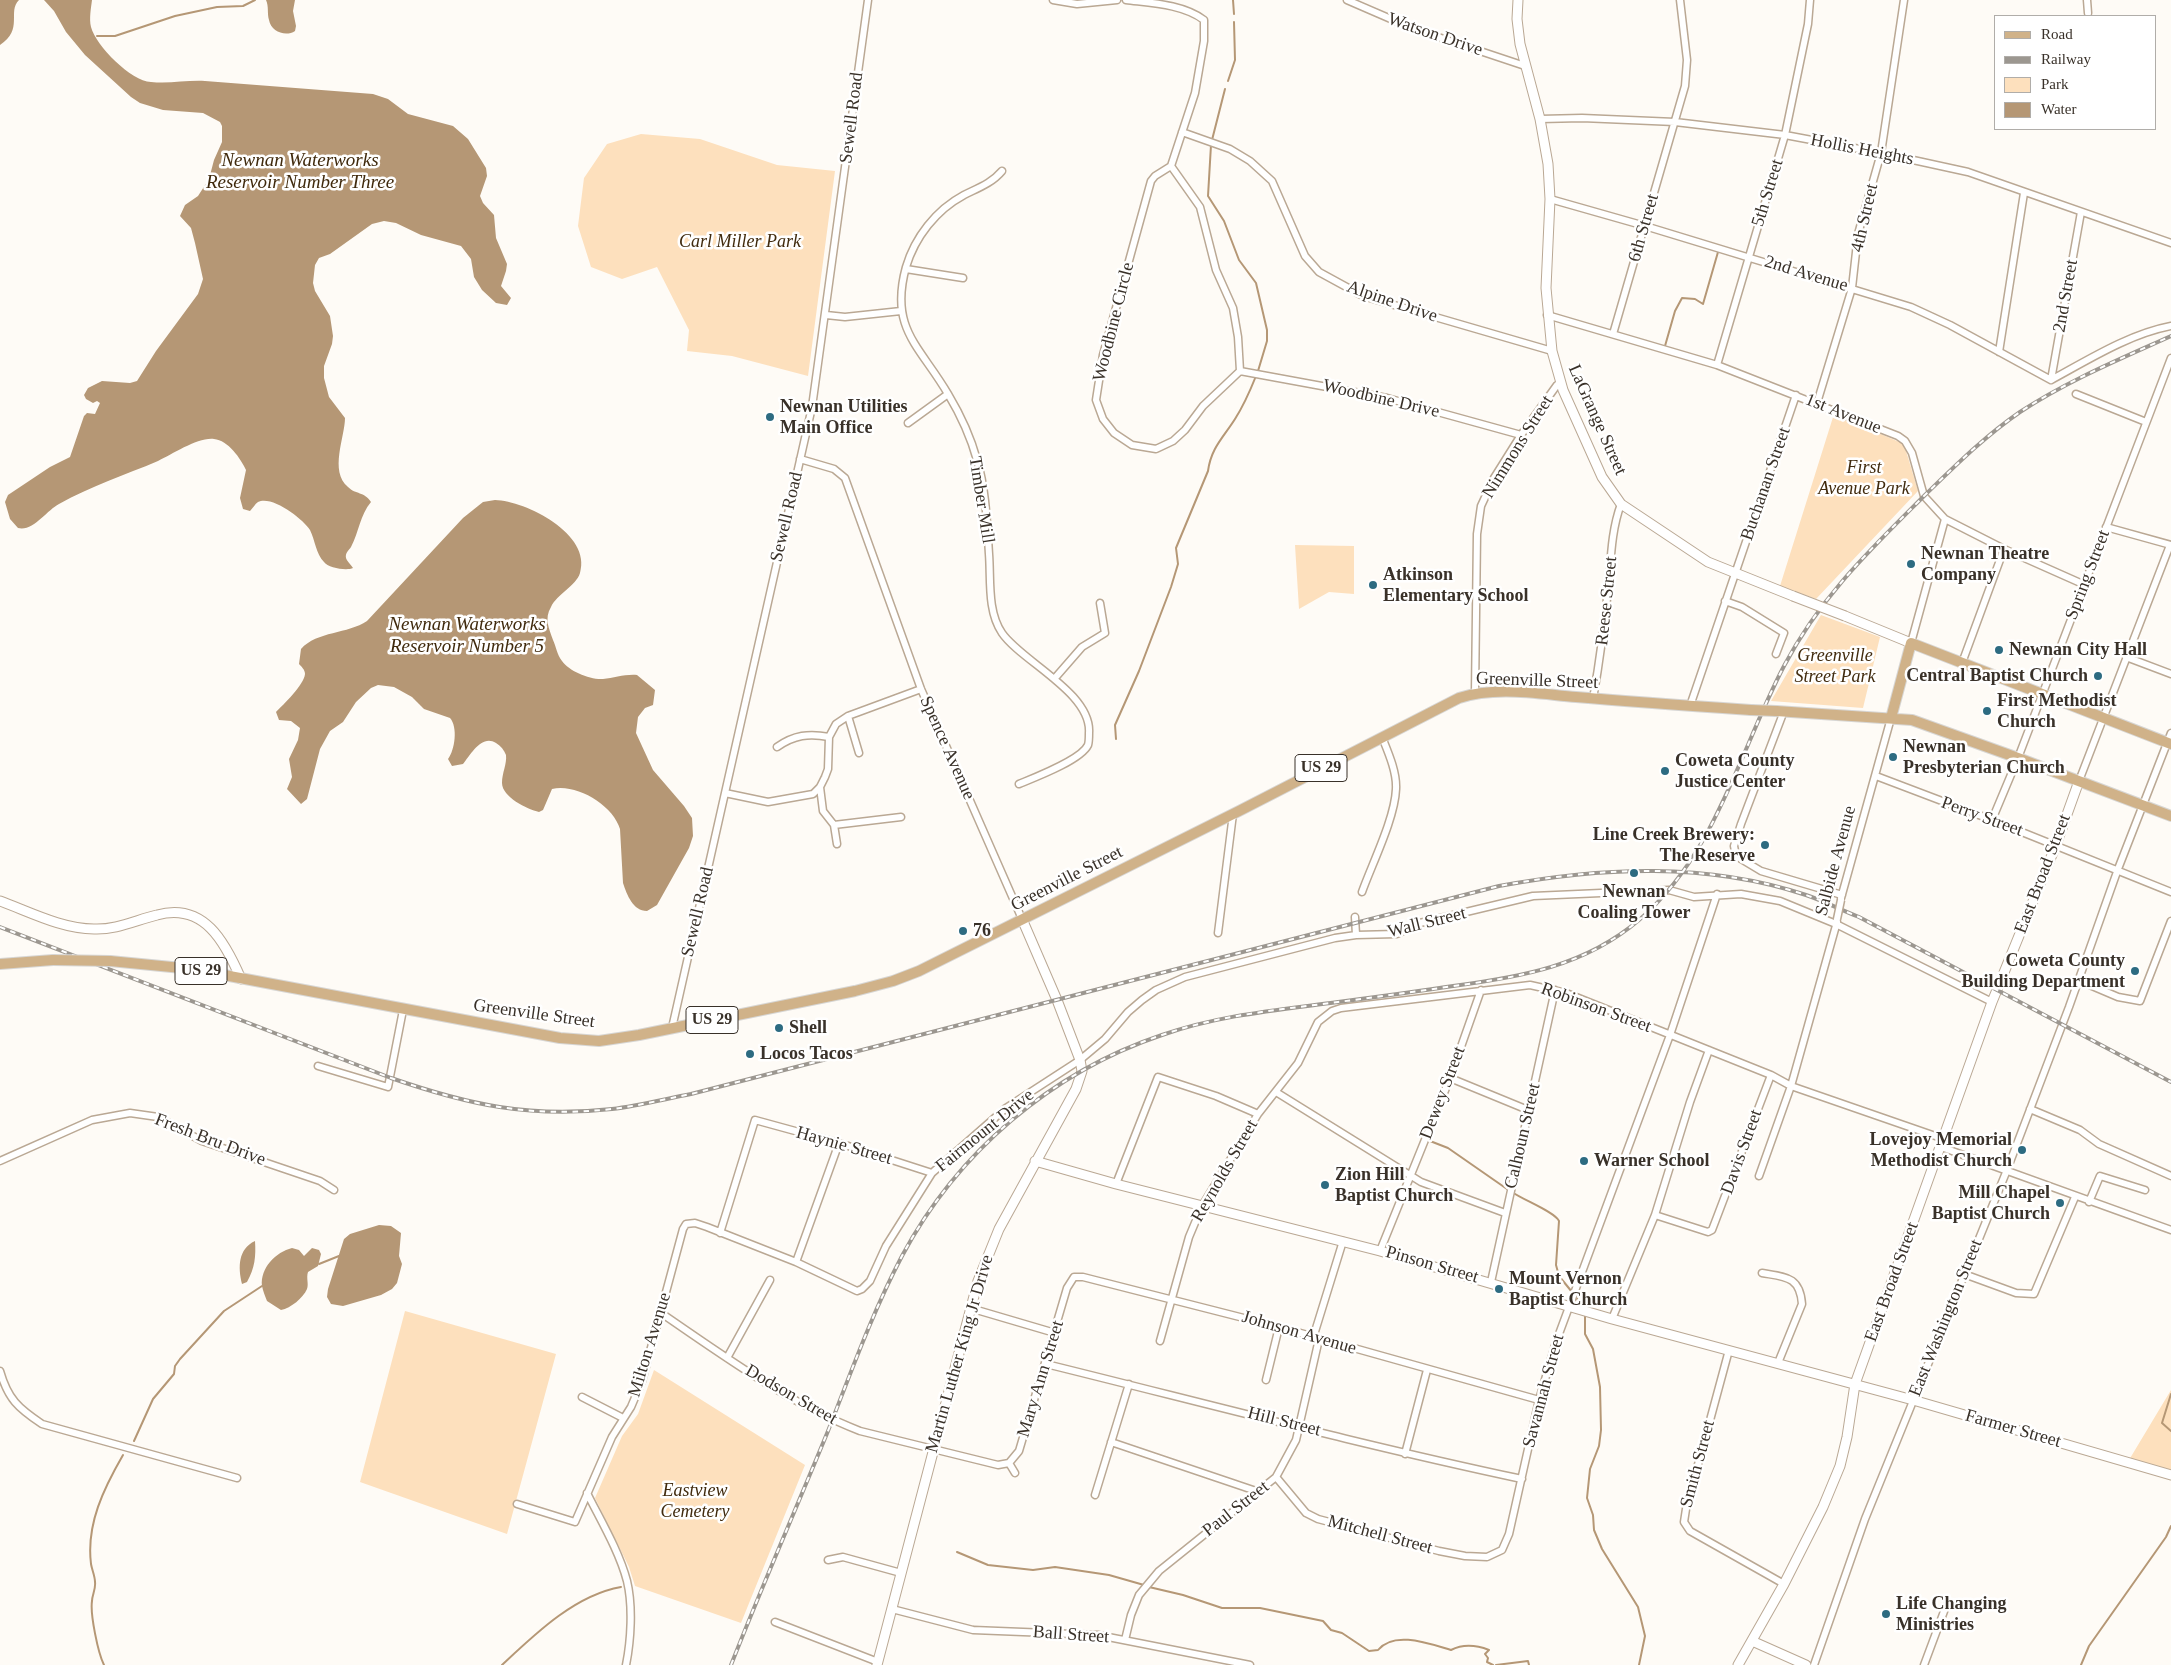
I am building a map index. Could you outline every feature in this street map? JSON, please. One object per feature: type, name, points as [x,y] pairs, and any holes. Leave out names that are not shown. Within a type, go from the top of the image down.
[{"type":"main road","name":"LaGrange Street","points":[[1911,643],[2103,719],[2170,740]]},
{"type":"main road","name":"Salbide Avenue","points":[[1892,713],[1911,643]]},
{"type":"main road","name":"Greenville Street","points":[[241,978],[402,1010],[580,1040],[609,1040],[855,991],[893,981],[958,953],[1459,698],[1475,693],[1593,698],[1751,710],[1892,713]]},
{"type":"main road","points":[[1892,713],[2144,804],[2171,816]]},
{"type":"main road","name":"US 29","points":[[0,964],[53,960],[110,960],[161,965],[241,978]]},
{"type":"street","name":"Sewell Road","points":[[672,1028],[812,407],[868,0]]},
{"type":"street","points":[[1053,0],[1077,4],[1117,0]]},
{"type":"street","points":[[1126,0],[1188,11],[1204,20],[1204,41],[1195,93],[1171,166],[1200,207],[1216,270],[1233,308],[1238,337],[1240,372]]},
{"type":"street","name":"Watson Drive","points":[[1347,0],[1399,23],[1526,66]]},
{"type":"street","name":"LaGrange Street","points":[[1518,0],[1518,32],[1546,149],[1550,199],[1546,288],[1552,351],[1561,384],[1602,477],[1620,504],[1708,562],[1911,643]]},
{"type":"street","name":"6th Street","points":[[1613,334],[1646,226],[1685,86],[1687,60],[1680,0]]},
{"type":"street","name":"5th Street","points":[[1717,365],[1786,135],[1808,24],[1810,0]]},
{"type":"street","name":"4th Street","points":[[1817,403],[1852,288],[1858,234],[1881,153],[1904,0]]},
{"type":"street","points":[[2087,0],[2088,13]]},
{"type":"street","name":"Hollis Heights","points":[[1540,119],[1582,118],[1675,122],[1786,135],[1881,153],[1968,172],[2171,243]]},
{"type":"street","name":"Alpine Drive","points":[[1182,132],[1230,149],[1250,161],[1272,181],[1305,256],[1319,272],[1371,299],[1552,351]]},
{"type":"street","name":"Woodbine Circle","points":[[1171,166],[1155,176],[1148,192],[1103,355],[1096,400],[1103,419],[1114,433],[1132,445],[1156,449],[1173,441],[1185,430],[1203,406],[1240,372]]},
{"type":"street","name":"Timber Mill","points":[[1002,171],[991,182],[962,196],[937,215],[924,229],[912,248],[906,269],[901,311],[904,326],[911,341],[948,394],[968,436],[979,468],[989,555],[991,597],[995,618],[1002,633],[1055,678],[1076,701],[1086,717],[1090,731],[1088,745],[1078,756],[1019,784]]},
{"type":"street","points":[[1999,352],[2024,193]]},
{"type":"street","name":"2nd Avenue","points":[[1550,199],[1646,226],[1912,307],[1950,325],[2051,380]]},
{"type":"street","name":"2nd Street","points":[[2051,380],[2081,212]]},
{"type":"street","points":[[906,269],[963,278]]},
{"type":"street","points":[[826,315],[850,317],[901,311]]},
{"type":"street","name":"1st Avenue","points":[[1548,315],[1717,365],[1898,436],[1905,441],[1912,454],[1924,496],[1945,519],[2004,549],[2085,585]]},
{"type":"street","points":[[2051,380],[2116,346],[2156,329],[2171,326]]},
{"type":"street","name":"Spring Street","points":[[1992,820],[2018,758],[2171,358]]},
{"type":"street","name":"Woodbine Drive","points":[[1240,372],[1387,398],[1521,435]]},
{"type":"street","name":"Nimmons Street","points":[[1475,693],[1478,534],[1481,506],[1494,478],[1521,435],[1558,385],[1561,384]]},
{"type":"street","points":[[908,423],[948,394]]},
{"type":"street","points":[[2076,394],[2146,422]]},
{"type":"street","name":"Buchanan Street","points":[[1690,706],[1796,395]]},
{"type":"street","name":"Spence Avenue","points":[[800,459],[834,469],[845,478],[921,689],[1057,1000],[1080,1060]]},
{"type":"street","name":"Reese Street","points":[[1593,698],[1600,660],[1613,537],[1620,504]]},
{"type":"street","points":[[1911,643],[1945,519]]},
{"type":"street","points":[[2078,781],[2170,545],[2106,526]]},
{"type":"street","points":[[1962,663],[2004,549]]},
{"type":"street","points":[[1725,601],[1742,607],[1784,633],[1776,654]]},
{"type":"street","points":[[1055,678],[1082,647],[1099,638],[1104,633],[1100,603]]},
{"type":"street","points":[[2126,657],[2171,674]]},
{"type":"street","points":[[725,793],[768,802],[813,794],[820,787],[828,769],[829,737],[836,724],[848,716],[921,689]]},
{"type":"street","points":[[1780,711],[1734,846],[1736,856],[1761,870],[1841,897]]},
{"type":"street","name":"Salbide Avenue","points":[[1759,1176],[1791,1086],[1837,922],[1841,897],[1892,713]]},
{"type":"street","points":[[848,716],[859,753]]},
{"type":"street","points":[[777,747],[786,741],[803,735],[815,734],[829,737]]},
{"type":"street","points":[[1362,892],[1391,815],[1396,789],[1389,755],[1382,737]]},
{"type":"street","name":"East Washington Street","points":[[1814,1665],[1865,1519],[2007,1170],[2118,870],[2170,740]]},
{"type":"street","name":"Perry Street","points":[[1876,776],[2056,845],[2171,892]]},
{"type":"street","name":"East Broad Street","points":[[1738,1665],[1784,1584],[1823,1507],[1840,1466],[1847,1437],[1855,1384],[1992,1002],[2056,845],[2078,781]]},
{"type":"street","points":[[820,787],[823,812],[834,825],[838,844]]},
{"type":"street","points":[[1218,933],[1233,814]]},
{"type":"street","points":[[834,825],[900,818]]},
{"type":"street","name":"Wall Street","points":[[1080,1060],[1105,1039],[1128,1012],[1142,1000],[1166,985],[1194,974],[1335,938],[1356,935],[1398,934],[1420,923],[1533,896],[1669,890],[1694,896],[1741,894],[1772,899],[1837,922],[1992,1002]]},
{"type":"street","name":"Savannah Street","points":[[1500,1552],[1509,1534],[1539,1400],[1556,1342],[1670,1035],[1716,894]]},
{"type":"street","points":[[0,901],[56,922],[92,930],[117,927],[164,913],[188,915],[206,924],[222,939],[241,978]]},
{"type":"street","points":[[1355,916],[1356,935]]},
{"type":"street","points":[[2078,980],[2118,997],[2140,1001],[2171,921]]},
{"type":"street","name":"Robinson Street","points":[[1276,1092],[1298,1063],[1318,1022],[1332,1011],[1358,1005],[1530,985],[1566,993],[1771,1075],[1791,1086],[1942,1143],[2075,1197],[2171,1230]]},
{"type":"street","name":"Dewey Street","points":[[1380,1251],[1450,1078],[1481,990]]},
{"type":"street","name":"Calhoun Street","points":[[1491,1282],[1555,990]]},
{"type":"street","points":[[318,1066],[388,1087],[402,1010]]},
{"type":"street","points":[[1612,1319],[1656,1215],[1690,1102],[1709,1050]]},
{"type":"street","name":"Martin Luther King Jr Drive","points":[[877,1664],[970,1308],[987,1255],[1035,1161],[1076,1089],[1082,1071],[1080,1060]]},
{"type":"street","name":"Fairmount Drive","points":[[796,1262],[858,1291],[862,1289],[870,1280],[886,1246],[932,1173],[1006,1108],[1080,1060]]},
{"type":"street","name":"Davis Street","points":[[1656,1215],[1708,1232],[1712,1230],[1771,1075]]},
{"type":"street","points":[[1116,1184],[1158,1077],[1216,1096],[1258,1114]]},
{"type":"street","points":[[1450,1078],[1528,1110]]},
{"type":"street","points":[[1276,1092],[1431,1187],[1505,1213]]},
{"type":"street","name":"Reynolds Street","points":[[1160,1341],[1191,1230],[1202,1206],[1258,1114],[1276,1092]]},
{"type":"street","points":[[2030,1109],[2080,1130],[2099,1144],[2171,1176]]},
{"type":"street","name":"Fresh Bru Drive","points":[[0,1161],[92,1120],[130,1113],[158,1117],[202,1141],[320,1181],[334,1190]]},
{"type":"street","name":"Haynie Street","points":[[720,1233],[755,1120],[839,1143],[932,1173]]},
{"type":"street","points":[[720,1233],[796,1262],[839,1143]]},
{"type":"street","name":"Pinson Street","points":[[1035,1161],[1116,1184],[1380,1251],[1612,1319],[1855,1384]]},
{"type":"street","points":[[2089,1202],[2100,1176],[2145,1190]]},
{"type":"street","points":[[1964,1274],[2016,1293],[2034,1294],[2075,1197]]},
{"type":"street","name":"Milton Avenue","points":[[517,1504],[575,1522],[612,1437],[631,1407],[642,1381],[683,1229],[686,1224],[695,1223],[720,1233]]},
{"type":"street","name":"Paul Street","points":[[1125,1640],[1131,1615],[1139,1595],[1159,1571],[1174,1557],[1276,1477],[1291,1452],[1299,1426],[1316,1339],[1343,1241]]},
{"type":"street","points":[[1762,1273],[1791,1279],[1798,1287],[1801,1297],[1802,1304],[1778,1363]]},
{"type":"street","name":"Johnson Avenue","points":[[1066,1292],[1074,1277],[1083,1276],[1279,1327],[1316,1339],[1539,1400]]},
{"type":"street","points":[[727,1358],[770,1280]]},
{"type":"street","name":"Mary Ann Street","points":[[1009,1463],[1015,1458],[1023,1440],[1066,1292]]},
{"type":"street","points":[[970,1308],[1055,1333]]},
{"type":"street","name":"Dodson Street","points":[[661,1314],[783,1393],[844,1425],[860,1432],[933,1450]]},
{"type":"street","points":[[1266,1380],[1279,1327]]},
{"type":"street","name":"Smith Street","points":[[1728,1350],[1684,1522],[1690,1531],[1784,1584]]},
{"type":"street","name":"Hill Street","points":[[1046,1364],[1406,1454],[1522,1479]]},
{"type":"street","points":[[0,1370],[10,1396],[16,1404],[42,1424],[237,1478]]},
{"type":"street","points":[[1406,1454],[1427,1370]]},
{"type":"street","points":[[1095,1495],[1129,1384]]},
{"type":"street","name":"Farmer Street","points":[[1855,1384],[2171,1475]]},
{"type":"street","points":[[582,1397],[623,1418]]},
{"type":"street","points":[[1111,1442],[1259,1492]]},
{"type":"street","points":[[933,1450],[998,1465],[1009,1463],[1015,1474]]},
{"type":"street","name":"Mitchell Street","points":[[1276,1477],[1306,1512],[1318,1519],[1439,1551],[1478,1557],[1487,1557],[1500,1552]]},
{"type":"street","points":[[587,1493],[627,1581],[630,1620],[626,1665]]},
{"type":"street","points":[[828,1560],[842,1557],[901,1573]]},
{"type":"street","points":[[1924,1665],[1946,1606]]},
{"type":"street","name":"Ball Street","points":[[892,1609],[974,1630],[1070,1632],[1125,1640],[1250,1665]]},
{"type":"street","points":[[775,1622],[877,1664]]},
{"type":"street","points":[[1752,1641],[1806,1665]]},
{"type":"green space","name":"Carl Miller Park","points":[[641,134],[700,139],[777,165],[835,171],[808,376],[732,356],[687,351],[689,330],[657,267],[622,279],[591,267],[578,226],[584,178],[607,144]]},
{"type":"green space","name":"First Avenue Park","points":[[1834,414],[1904,444],[1918,491],[1816,599],[1780,586]]},
{"type":"green space","points":[[1295,545],[1354,546],[1354,594],[1329,592],[1299,609]]},
{"type":"green space","name":"Greenville Street Park","points":[[1821,615],[1880,637],[1863,708],[1771,701]]},
{"type":"green space","points":[[405,1311],[556,1354],[507,1534],[360,1482]]},
{"type":"green space","name":"Eastview Cemetery","points":[[654,1370],[805,1465],[741,1623],[635,1586],[629,1567],[595,1498],[622,1436],[638,1414]]},
{"type":"green space","points":[[2171,1390],[2171,1477],[2126,1465]]},
{"type":"water","points":[[0,0],[19,0],[14,10],[11,33],[0,45]]},
{"type":"water","name":"Newnan Waterworks Reservoir Number Three","points":[[44,0],[92,0],[90,24],[94,35],[115,61],[134,76],[143,80],[151,82],[205,81],[373,94],[388,99],[408,114],[453,126],[468,139],[486,168],[487,176],[480,196],[483,203],[494,215],[496,238],[507,264],[501,286],[511,298],[507,305],[496,303],[482,290],[474,277],[471,259],[461,246],[421,235],[396,223],[384,221],[372,224],[330,254],[319,258],[315,265],[313,283],[315,291],[330,316],[333,336],[324,366],[324,378],[329,397],[345,418],[339,454],[340,472],[342,480],[348,487],[366,496],[371,502],[364,512],[354,541],[346,555],[353,568],[338,568],[326,564],[319,555],[310,530],[287,509],[264,501],[258,502],[250,511],[243,509],[240,498],[246,470],[229,446],[214,439],[193,443],[158,461],[83,492],[54,507],[29,527],[18,528],[10,519],[5,502],[8,495],[50,467],[70,457],[84,416],[87,413],[95,414],[100,403],[97,401],[93,403],[86,399],[84,395],[88,388],[102,381],[130,383],[137,381],[156,351],[198,294],[203,279],[195,243],[191,228],[180,216],[185,205],[198,196],[209,179],[214,160],[222,142],[222,126],[220,122],[203,113],[163,110],[140,103],[131,97],[85,55]]},
{"type":"water","points":[[266,0],[295,0],[293,11],[295,31],[287,34],[273,28],[269,20]]},
{"type":"water","name":"Newnan Waterworks Reservoir Number 5","points":[[495,500],[523,506],[539,513],[567,533],[576,545],[581,559],[580,573],[575,582],[554,602],[548,616],[550,631],[558,653],[565,665],[586,676],[598,679],[637,675],[655,690],[653,705],[645,708],[638,717],[636,733],[653,770],[692,818],[693,836],[689,848],[657,905],[647,911],[634,905],[626,892],[623,883],[620,829],[616,820],[602,804],[572,789],[562,788],[552,789],[543,810],[539,812],[522,805],[511,798],[503,788],[502,779],[506,755],[499,745],[491,741],[486,741],[477,746],[463,764],[452,766],[448,759],[452,750],[455,733],[450,718],[424,709],[412,697],[394,687],[378,685],[371,688],[356,702],[343,722],[330,731],[320,749],[307,799],[301,804],[287,789],[292,777],[289,759],[298,740],[300,728],[291,721],[279,720],[276,712],[304,679],[304,671],[299,664],[301,649],[315,639],[367,621],[463,518],[483,502]]},
{"type":"water","points":[[379,1225],[391,1226],[401,1233],[399,1256],[402,1264],[397,1283],[392,1289],[381,1295],[343,1306],[331,1304],[327,1297],[328,1289],[344,1239],[350,1234]]},
{"type":"water","points":[[255,1241],[255,1257],[250,1277],[247,1282],[242,1284],[240,1265],[242,1254],[249,1244]]},
{"type":"water","points":[[292,1248],[299,1250],[304,1256],[312,1248],[319,1250],[321,1254],[318,1266],[308,1272],[308,1287],[300,1299],[293,1305],[281,1310],[267,1301],[262,1288],[262,1279],[270,1262],[280,1253]]},
{"type":"waterway","points":[[97,36],[115,36],[175,16],[217,7],[243,6],[255,0]]},
{"type":"waterway","points":[[1233,0],[1234,14]]},
{"type":"waterway","points":[[1228,81],[1235,60],[1234,22]]},
{"type":"waterway","points":[[1212,140],[1225,89]]},
{"type":"waterway","points":[[1211,145],[1208,196],[1224,221],[1239,260],[1256,283],[1267,330],[1267,341],[1258,371]]},
{"type":"waterway","points":[[1665,346],[1675,311],[1682,298],[1695,299],[1703,304],[1718,252]]},
{"type":"waterway","points":[[1116,739],[1115,725],[1139,671],[1171,587],[1178,564],[1176,548],[1208,471],[1215,449],[1235,419],[1256,376]]},
{"type":"waterway","points":[[1430,1141],[1448,1148],[1507,1189]]},
{"type":"waterway","points":[[1512,1192],[1552,1214],[1559,1221],[1556,1265],[1559,1276],[1572,1292]]},
{"type":"waterway","points":[[319,1264],[339,1256]]},
{"type":"waterway","points":[[134,1441],[153,1399],[174,1374],[175,1366],[180,1359],[224,1311],[262,1286]]},
{"type":"waterway","points":[[1575,1295],[1581,1306]]},
{"type":"waterway","points":[[1585,1315],[1585,1334],[1593,1349],[1600,1387],[1601,1430],[1599,1446],[1590,1469],[1587,1498],[1593,1515],[1594,1530],[1602,1549],[1638,1607],[1645,1636],[1639,1665]]},
{"type":"waterway","points":[[2171,1394],[2162,1423],[2171,1431]]},
{"type":"waterway","points":[[104,1665],[97,1643],[92,1615],[95,1577],[91,1564],[91,1535],[103,1493],[123,1455]]},
{"type":"waterway","points":[[2081,1665],[2089,1646],[2166,1537],[2171,1526]]},
{"type":"waterway","points":[[957,1552],[988,1565],[1033,1570],[1055,1567],[1109,1575],[1144,1585]]},
{"type":"waterway","points":[[502,1665],[542,1629],[572,1607],[604,1591],[621,1587]]},
{"type":"waterway","points":[[1149,1587],[1183,1595],[1222,1608],[1260,1608],[1323,1621],[1331,1630],[1342,1633],[1369,1651],[1378,1650],[1385,1644],[1393,1641],[1403,1640],[1423,1642],[1451,1650],[1465,1646],[1479,1647],[1489,1650],[1485,1654],[1488,1658],[1487,1662],[1493,1665]]},
{"type":"waterway","points":[[1496,1665],[1528,1661],[1529,1665]]},
{"type":"railway","points":[[731,1665],[891,1277],[924,1218],[950,1183],[979,1151],[1011,1121],[1045,1094],[1082,1071],[1121,1051],[1183,1028],[1249,1014],[1478,982],[1527,973],[1574,959],[1618,936],[1639,920],[1665,894],[1688,865],[1724,801],[1768,699],[1798,641],[1830,596],[1866,555],[1959,462],[1982,441],[2020,412],[2075,380],[2171,336]]},
{"type":"railway","points":[[0,927],[391,1078],[447,1096],[473,1102],[500,1107],[553,1112],[622,1108],[691,1094],[1499,886],[1576,875],[1615,872],[1654,871],[1692,873],[1768,884],[1813,897],[1859,917],[2171,1082]]},
{"type":"place","name":"Newnan Utilities Main Office","points":[[770,417]]},
{"type":"place","name":"Newnan Theatre Company","points":[[1911,564]]},
{"type":"place","name":"Atkinson Elementary School","points":[[1373,585]]},
{"type":"place","name":"Newnan City Hall","points":[[1999,650]]},
{"type":"place","name":"Central Baptist Church","points":[[2098,676]]},
{"type":"place","name":"First Methodist Church","points":[[1987,711]]},
{"type":"place","name":"Newnan Presbyterian Church","points":[[1893,757]]},
{"type":"place","name":"Coweta County Justice Center","points":[[1665,771]]},
{"type":"place","name":"Line Creek Brewery: The Reserve","points":[[1765,845]]},
{"type":"place","name":"Newnan Coaling Tower","points":[[1634,873]]},
{"type":"place","name":"76","points":[[963,931]]},
{"type":"place","name":"Coweta County Building Department","points":[[2135,971]]},
{"type":"place","name":"Shell","points":[[779,1028]]},
{"type":"place","name":"Locos Tacos","points":[[750,1054]]},
{"type":"place","name":"Lovejoy Memorial Methodist Church","points":[[2022,1150]]},
{"type":"place","name":"Warner School","points":[[1584,1161]]},
{"type":"place","name":"Zion Hill Baptist Church","points":[[1325,1185]]},
{"type":"place","name":"Mill Chapel Baptist Church","points":[[2060,1203]]},
{"type":"place","name":"Mount Vernon Baptist Church","points":[[1499,1289]]},
{"type":"place","name":"Life Changing Ministries","points":[[1886,1614]]}]
